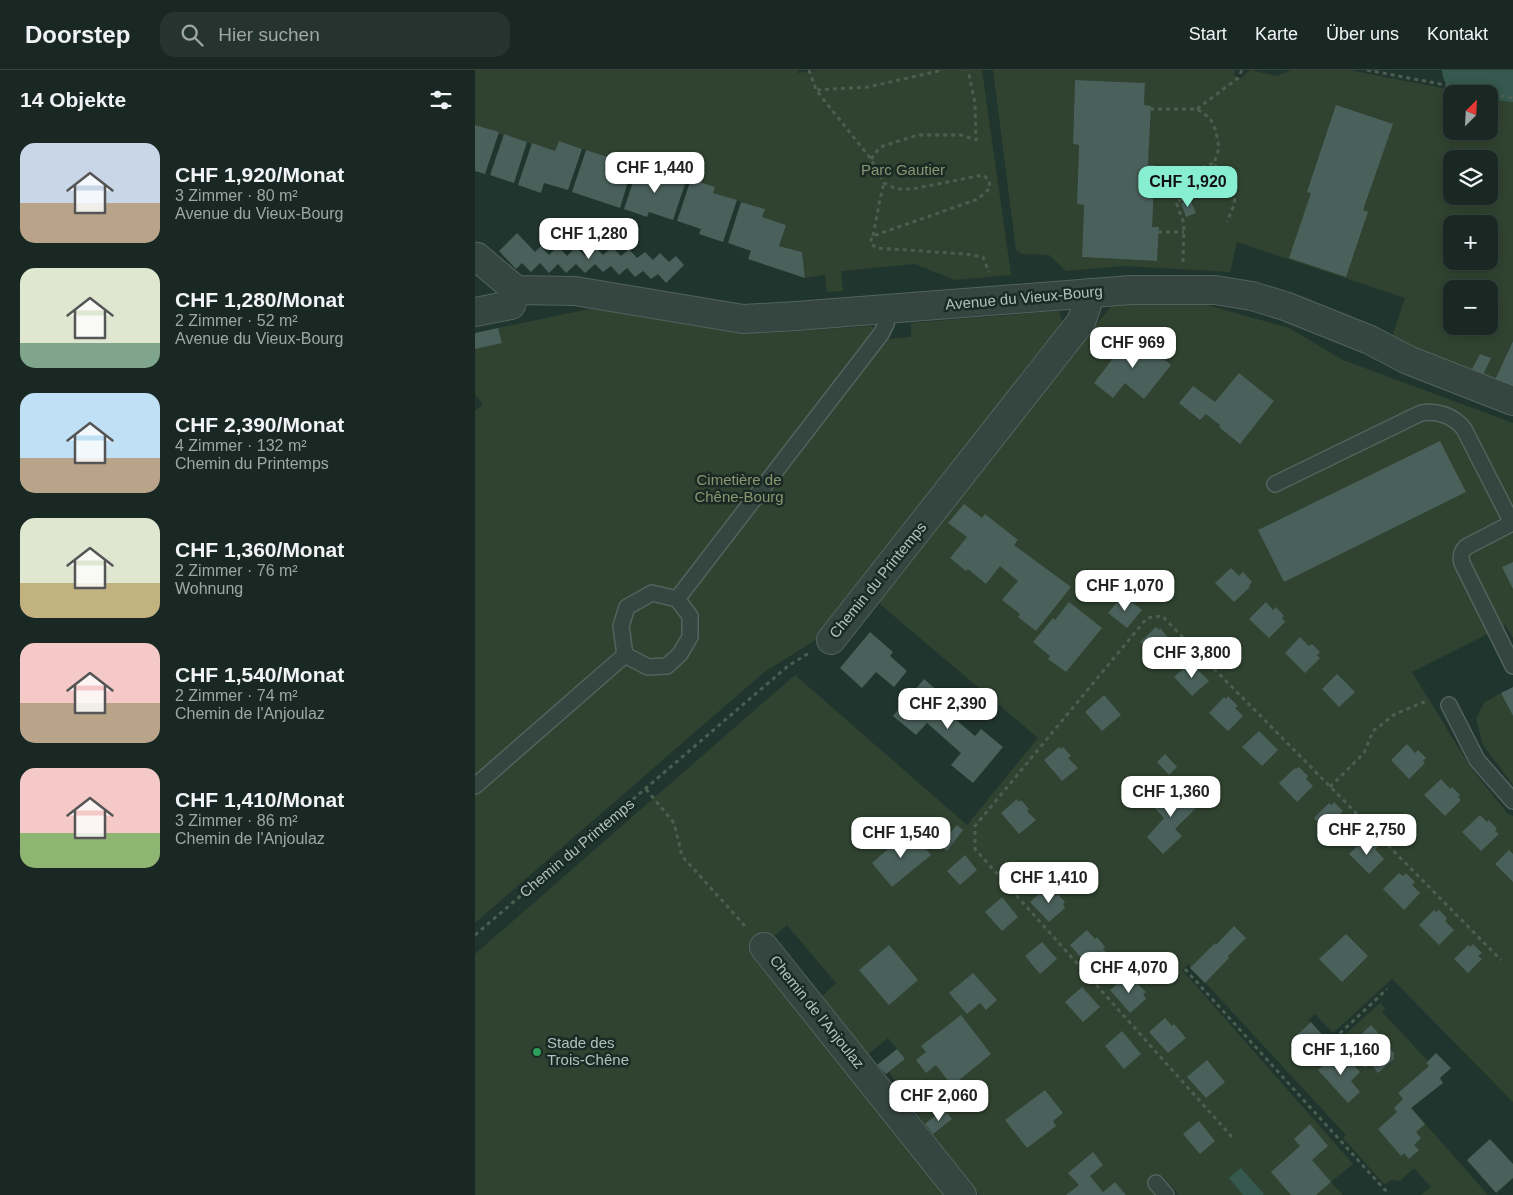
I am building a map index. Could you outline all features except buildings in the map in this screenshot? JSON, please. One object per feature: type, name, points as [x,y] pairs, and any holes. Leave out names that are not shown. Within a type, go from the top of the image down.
[{"type":"street","points":[[475,312],[511,305],[516,290],[476,257]]},
{"type":"street","name":"Avenue du Vieux-Bourg","points":[[516,290],[575,291],[743,319],[1089,292],[1215,290],[1252,296],[1285,306],[1370,340],[1408,360],[1513,401]]},
{"type":"street","name":"Chemin du Printemps","points":[[831,640],[1081,322],[1087,308],[1089,292]]},
{"type":"street","name":"Chemin de l'Anjoulaz","points":[[764,947],[962,1195]]},
{"type":"lane","points":[[677,600],[881,334],[886,324],[889,309]]},
{"type":"lane","points":[[1275,484],[1414,415],[1426,412],[1439,413],[1455,420],[1464,429],[1512,523],[1466,547],[1462,551],[1460,558],[1513,666]]},
{"type":"lane","points":[[651,593],[677,600],[690,616],[690,637],[680,654],[667,666],[647,667],[625,655],[621,626],[627,607],[651,593]]},
{"type":"lane","points":[[475,786],[625,655]]},
{"type":"lane","points":[[1449,705],[1477,760],[1513,801]]},
{"type":"lane","points":[[1156,1183],[1166,1195]]},
{"type":"path","points":[[809,70],[816,90],[871,158],[884,184],[896,189],[912,189],[983,175],[989,180],[990,188],[978,199],[873,236]]},
{"type":"path","points":[[816,90],[868,87],[943,70]]},
{"type":"path","points":[[871,158],[880,147],[918,135],[961,135],[976,140],[975,103],[968,70]]},
{"type":"path","points":[[1197,109],[1238,78],[1241,70]]},
{"type":"path","points":[[1367,70],[1513,98]]},
{"type":"path","points":[[1150,109],[1197,109],[1210,118],[1217,131],[1219,148],[1214,163]]},
{"type":"path","points":[[1155,168],[1198,169],[1214,163]]},
{"type":"path","points":[[1214,163],[1235,195],[1235,206],[1227,222]]},
{"type":"path","points":[[1183,268],[1184,224],[1176,202],[1196,193],[1198,169]]},
{"type":"path","points":[[884,184],[879,199],[873,236],[870,242],[876,248],[966,254],[983,257],[990,278]]},
{"type":"path","points":[[1159,232],[1184,232]]},
{"type":"path","points":[[1232,1138],[975,849],[975,826],[1147,618],[1163,616],[1501,960]]},
{"type":"path","name":"Chemin du Printemps","points":[[475,935],[788,666],[831,640]]},
{"type":"path","points":[[1330,787],[1364,753],[1373,731],[1395,714],[1432,699]]},
{"type":"path","points":[[646,789],[674,823],[682,856],[764,947]]},
{"type":"path","points":[[1185,969],[1385,1190],[1390,1192]]},
{"type":"path","points":[[1334,1039],[1387,989]]},
{"type":"green space","name":"Parc Gautier","points":[[475,70],[797,70],[798,73],[820,70],[982,70],[1011,275],[955,280],[915,264],[841,271],[843,291],[827,292],[825,275],[805,278],[802,252],[779,246],[786,225],[762,217],[764,209],[713,193],[714,187],[663,170],[661,175],[559,141],[555,151],[475,126]]},
{"type":"green space","points":[[993,70],[1235,70],[1234,75],[1240,79],[1250,70],[1277,76],[1292,70],[1349,70],[1443,88],[1443,140],[1498,140],[1498,98],[1513,101],[1513,341],[1493,384],[1391,340],[1405,298],[1237,242],[1230,272],[1124,266],[1066,271],[1049,255],[1022,254],[1016,250]],"holes":[[[1075,80],[1145,83],[1144,105],[1151,106],[1148,165],[1152,227],[1159,227],[1157,261],[1082,257],[1084,205],[1077,204],[1079,145],[1073,144]]]},
{"type":"green space","points":[[1114,303],[1204,304],[1289,328],[1343,360],[1513,423],[1513,638],[1505,625],[1412,672],[1471,768],[1508,814],[1513,816],[1513,1102],[1392,979],[1333,1033],[1315,1014],[1308,1020],[1337,1053],[1343,1053],[1347,1048],[1340,1039],[1380,1003],[1385,1008],[1382,1012],[1428,1061],[1426,1063],[1429,1066],[1398,1093],[1488,1195],[1421,1195],[1431,1187],[1414,1168],[1400,1181],[1392,1180],[1384,1184],[1343,1138],[1346,1135],[1188,964],[1182,970],[1353,1164],[1331,1182],[1343,1195],[1179,1195],[1163,1176],[1148,1187],[1154,1195],[980,1195],[966,1188],[929,1138],[933,1135],[901,1092],[903,1090],[889,1072],[905,1059],[888,1038],[865,1057],[818,1000],[836,983],[787,925],[758,950],[947,1195],[475,1195],[475,954],[795,675],[967,825],[1038,738],[875,600],[973,475]]},
{"type":"green space","name":"Cimetière de Chêne-Bourg","points":[[603,306],[768,333],[871,326],[888,339],[911,337],[911,323],[1059,311],[1064,328],[827,633],[763,673],[475,923],[475,411],[483,405],[475,394],[475,333]]},
{"type":"green space","points":[[1501,693],[1513,716],[1513,785],[1483,745],[1476,719],[1484,703]]},
{"type":"shaded area","points":[[1241,1168],[1263,1195],[1243,1195],[1229,1178]]},
{"type":"waterway","points":[[1467,70],[1513,77]]},
{"type":"place","name":"Stade des Trois-Chêne","points":[[537,1052]]}]
